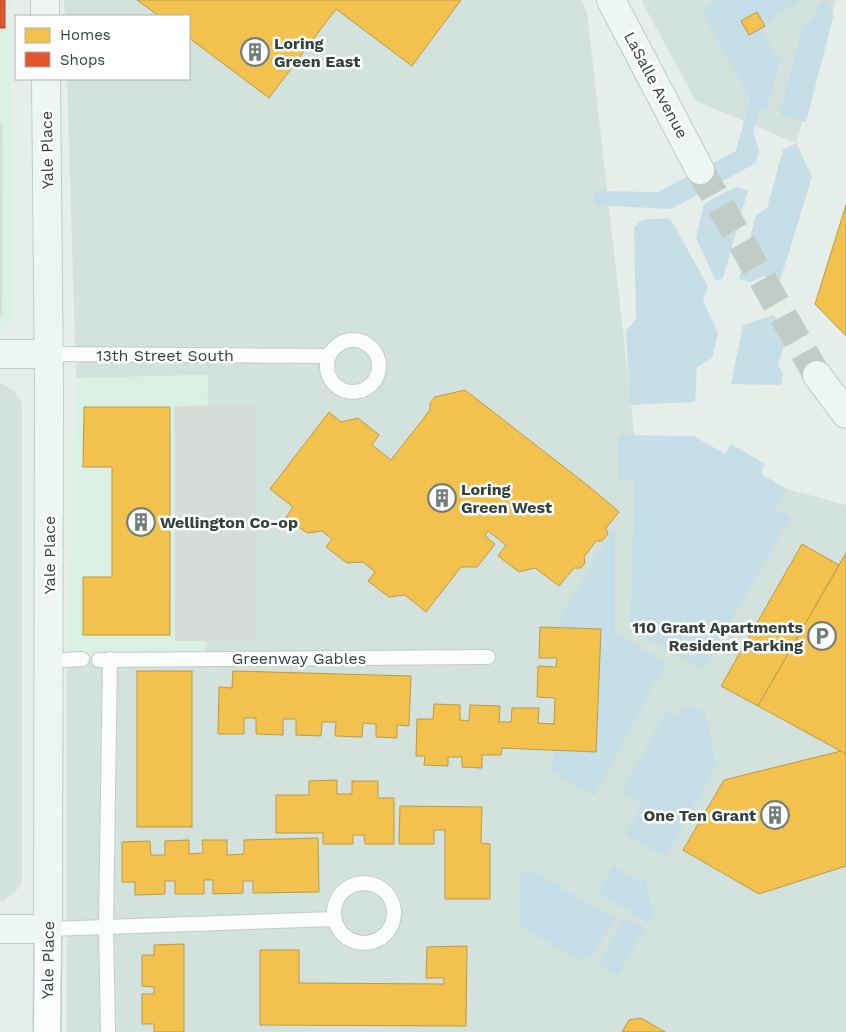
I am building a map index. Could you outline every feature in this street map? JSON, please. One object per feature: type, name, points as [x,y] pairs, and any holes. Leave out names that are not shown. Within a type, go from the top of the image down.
[{"type":"street","points":[[45,0],[45,15]]},
{"type":"street","name":"LaSalle Avenue","points":[[611,0],[700,170]]},
{"type":"street","name":"Yale Place","points":[[46,80],[49,354],[47,1032]]},
{"type":"street","name":"13th Street South","points":[[0,354],[49,354]]},
{"type":"street","points":[[817,375],[846,414]]},
{"type":"street","points":[[0,929],[48,929]]},
{"type":"lane","name":"13th Street South","points":[[49,354],[329,356]]},
{"type":"lane","name":"Greenway Gables","points":[[108,1032],[105,660],[488,657]]},
{"type":"lane","points":[[49,661],[82,659]]},
{"type":"lane","points":[[362,883],[372,884],[381,888],[393,904],[394,914],[387,932],[371,942],[352,940],[344,935],[338,928],[335,919],[334,909],[344,891],[362,883]]},
{"type":"lane","points":[[48,929],[335,919]]},
{"type":"shaded area","points":[[0,0],[11,0],[12,318],[7,326],[0,330]]},
{"type":"shaded area","points":[[64,0],[581,0],[587,12],[636,448],[846,505],[846,1032],[67,1032],[67,656],[208,375],[76,378],[67,80],[190,80],[190,15],[65,15]]},
{"type":"shaded area","points":[[641,0],[836,0],[796,143],[696,101]]},
{"type":"shaded area","points":[[716,0],[801,0],[760,28],[780,61],[767,106],[759,110],[753,132],[759,150],[756,163],[671,209],[594,205],[594,191],[658,192],[736,151],[750,99],[702,12]]},
{"type":"shaded area","points":[[826,0],[834,14],[806,122],[782,116],[780,112],[802,27],[814,18],[817,5]]},
{"type":"shaded area","points":[[0,124],[3,124],[2,314],[0,314]]},
{"type":"shaded area","points":[[796,143],[812,177],[780,281],[763,276],[752,282],[739,279],[756,215],[767,208],[783,150]]},
{"type":"shaded area","points":[[735,187],[748,190],[723,278],[716,281],[696,238],[704,204]]},
{"type":"shaded area","points":[[670,218],[708,286],[703,301],[718,333],[712,358],[697,367],[695,402],[630,405],[626,331],[636,319],[634,227],[642,220]]},
{"type":"shaded area","points":[[774,315],[787,335],[778,365],[783,373],[781,385],[731,384],[743,325]]},
{"type":"shaded area","points":[[208,375],[205,657],[67,656],[76,378]]},
{"type":"shaded area","points":[[0,384],[15,392],[22,403],[22,883],[4,901],[0,901]]},
{"type":"shaded area","points":[[254,405],[256,641],[175,641],[174,406]]},
{"type":"shaded area","points":[[618,435],[694,436],[725,454],[731,444],[765,464],[761,474],[785,488],[774,509],[790,518],[703,669],[630,629],[635,480],[619,481]]},
{"type":"shaded area","points":[[615,526],[615,633],[666,663],[594,796],[551,771],[554,750],[596,752],[601,629],[555,627]]},
{"type":"shaded area","points":[[693,706],[706,714],[716,766],[665,857],[626,834],[643,804],[622,792],[666,711],[676,717],[684,708],[690,710]]},
{"type":"shaded area","points":[[613,867],[641,883],[643,879],[646,881],[653,915],[649,923],[598,893]]},
{"type":"shaded area","points":[[520,871],[534,872],[615,919],[591,958],[584,955],[581,961],[519,925]]},
{"type":"shaded area","points":[[625,918],[645,929],[618,975],[599,964]]},
{"type":"building: Homes","name":"Loring Green East","points":[[137,0],[461,0],[412,66],[336,9],[269,98],[190,39],[190,15],[158,15]]},
{"type":"building: Homes","points":[[757,12],[765,26],[749,35],[741,21]]},
{"type":"building: Homes","points":[[846,205],[846,336],[815,304]]},
{"type":"building: Homes","name":"Loring Green West","points":[[465,390],[619,512],[606,528],[608,534],[602,541],[596,541],[584,557],[585,563],[581,568],[574,568],[559,586],[535,568],[519,572],[498,556],[506,545],[488,531],[485,536],[495,544],[477,567],[461,567],[426,612],[405,595],[389,597],[368,581],[375,572],[363,562],[347,563],[326,547],[332,539],[322,531],[307,533],[286,517],[293,507],[270,489],[329,412],[341,422],[358,418],[379,435],[372,445],[391,460],[430,410],[430,403],[435,397]]},
{"type":"building: Homes","name":"Wellington Co-op","points":[[84,407],[170,407],[170,635],[83,635],[83,577],[112,577],[112,467],[83,467]]},
{"type":"building: Homes","points":[[802,544],[839,565],[758,706],[721,686]]},
{"type":"building: Homes","name":"110 Grant Apartments Resident Parking","points":[[846,553],[846,754],[758,706]]},
{"type":"building: Homes","points":[[540,627],[601,629],[596,752],[502,748],[501,755],[482,755],[482,768],[462,767],[462,757],[448,757],[448,766],[424,765],[425,756],[416,756],[417,719],[433,719],[434,704],[460,705],[460,720],[469,721],[470,705],[500,706],[499,722],[511,722],[512,708],[539,708],[538,723],[554,724],[555,698],[537,697],[538,666],[556,667],[557,658],[539,658]]},
{"type":"building: Homes","points":[[137,671],[192,671],[192,827],[137,827]]},
{"type":"building: Homes","points":[[233,671],[411,676],[409,726],[397,725],[397,738],[376,737],[376,724],[363,723],[362,737],[335,736],[336,722],[322,722],[321,736],[296,735],[296,719],[283,719],[283,735],[256,734],[256,718],[244,718],[244,734],[218,734],[219,687],[232,688]]},
{"type":"building: Homes","name":"One Ten Grant","points":[[841,751],[846,754],[846,866],[759,894],[683,850],[724,780]]},
{"type":"building: Homes","points":[[337,780],[337,794],[352,794],[352,781],[378,781],[378,798],[394,798],[394,844],[365,844],[364,835],[353,835],[353,844],[323,844],[323,833],[276,833],[276,795],[309,795],[309,781]]},
{"type":"building: Homes","points":[[400,806],[482,807],[481,843],[490,844],[490,899],[445,899],[445,830],[434,830],[434,844],[399,844]]},
{"type":"building: Homes","points":[[318,838],[319,892],[253,893],[253,881],[243,881],[243,893],[213,894],[213,880],[204,880],[204,894],[175,894],[175,881],[165,881],[165,894],[135,895],[135,882],[122,882],[122,842],[150,841],[151,855],[165,855],[165,841],[189,840],[189,854],[203,853],[202,840],[227,840],[227,855],[244,854],[244,840]]},
{"type":"building: Homes","points":[[184,944],[184,1032],[154,1032],[154,1024],[142,1024],[142,994],[154,994],[154,987],[142,986],[142,955],[154,955],[154,945]]},
{"type":"building: Homes","points":[[467,946],[466,1026],[260,1025],[260,950],[299,950],[299,983],[444,984],[444,978],[426,978],[427,947]]},
{"type":"building: Homes","points":[[641,1018],[665,1032],[622,1032],[629,1020]]},
{"type":"building: Shops","points":[[0,0],[5,0],[5,28],[0,28]]},
{"type":"tunnel","points":[[700,170],[817,375]]},
{"type":"place","name":"Loring Green East","points":[[255,52]]},
{"type":"place","name":"Loring Green West","points":[[442,498]]},
{"type":"place","name":"Wellington Co-op","points":[[141,522]]},
{"type":"place","name":"110 Grant Apartments Resident Parking","points":[[822,636]]},
{"type":"place","name":"One Ten Grant","points":[[775,815]]}]
